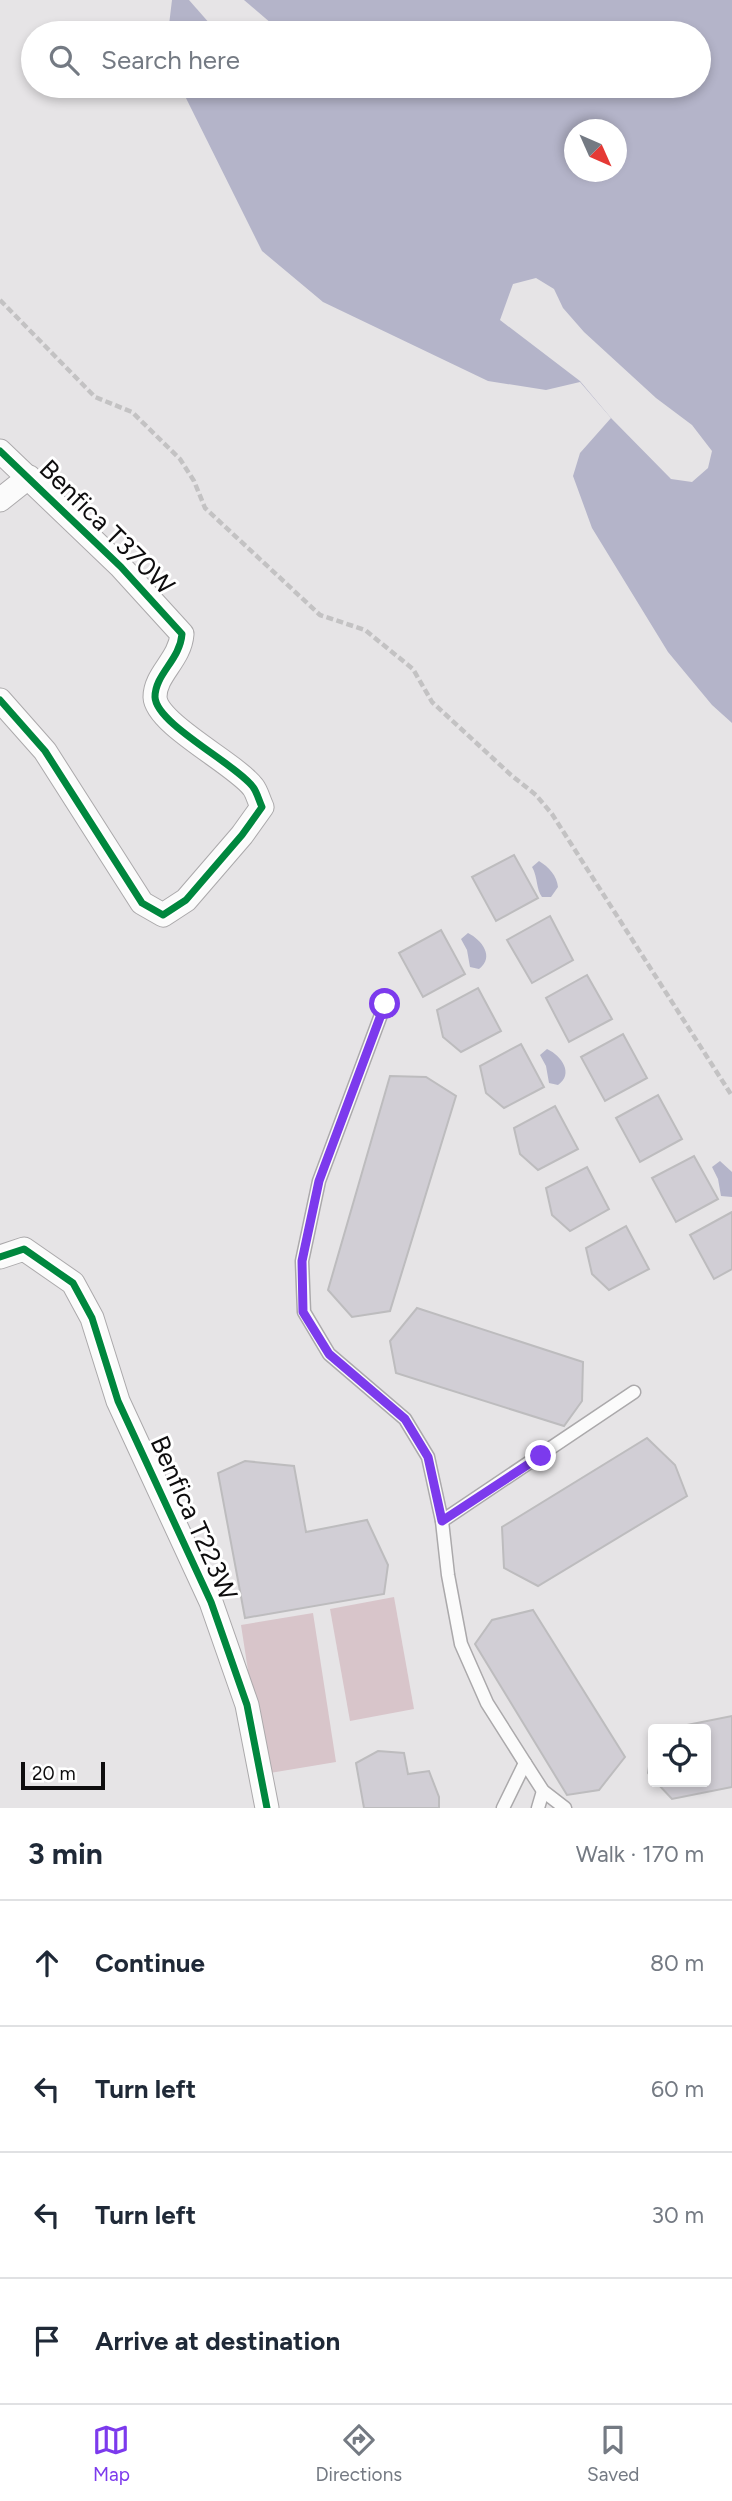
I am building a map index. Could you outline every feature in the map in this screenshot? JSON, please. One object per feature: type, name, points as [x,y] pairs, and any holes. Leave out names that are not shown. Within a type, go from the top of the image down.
[{"type":"street","name":"Benfica T370W","points":[[0,451],[121,567],[182,634],[174,660],[156,685],[155,701],[166,718],[253,787],[262,807],[242,835],[186,900],[163,915],[142,903],[45,751],[0,700]]},
{"type":"street","points":[[0,500],[29,477]]},
{"type":"street","name":"Benfica T223W","points":[[0,1257],[24,1250],[46,1263],[73,1283],[92,1318],[118,1401],[211,1602],[247,1704],[267,1808]]},
{"type":"lane","points":[[385,1004],[319,1181],[302,1261],[303,1312],[329,1354],[405,1419],[428,1457],[442,1521],[453,1612],[461,1644],[487,1703],[525,1763],[543,1791],[565,1808]]},
{"type":"lane","points":[[442,1521],[634,1392]]},
{"type":"lane","points":[[503,1808],[525,1763]]},
{"type":"lane","points":[[538,1808],[543,1791]]},
{"type":"path","points":[[0,300],[95,397],[132,412],[180,459],[194,481],[205,508],[320,615],[365,630],[413,669],[432,702],[536,796],[552,814],[732,1096]]},
{"type":"shaded area","points":[[394,1597],[414,1709],[350,1721],[330,1609]]},
{"type":"shaded area","points":[[313,1613],[336,1762],[264,1774],[241,1625]]},
{"type":"water","points":[[172,0],[732,0],[732,723],[712,705],[668,652],[592,528],[573,476],[580,453],[611,418],[580,382],[546,390],[488,381],[323,302],[262,251],[186,98],[711,98],[711,21],[169,21]]},
{"type":"water","points":[[539,861],[556,879],[558,887],[551,897],[542,897],[539,891],[532,867]]},
{"type":"water","points":[[468,933],[485,949],[486,959],[479,969],[470,967],[467,950],[461,939]]},
{"type":"water","points":[[547,1049],[557,1056],[566,1071],[563,1081],[558,1085],[549,1083],[546,1066],[540,1055]]},
{"type":"water","points":[[720,1161],[732,1172],[732,1197],[721,1196],[718,1179],[712,1167]]},
{"type":"pier","points":[[189,0],[244,0],[268,21],[207,21]]},
{"type":"pier","points":[[536,278],[554,289],[563,308],[584,332],[656,398],[692,425],[712,451],[708,468],[692,482],[671,479],[611,418],[580,381],[500,320],[513,284]]},
{"type":"building","points":[[514,855],[538,898],[496,921],[472,877]]},
{"type":"building","points":[[550,916],[573,960],[532,983],[507,940]]},
{"type":"building","points":[[441,930],[465,974],[423,997],[399,953]]},
{"type":"building","points":[[587,975],[612,1019],[569,1042],[546,998]]},
{"type":"building","points":[[478,988],[501,1031],[461,1052],[443,1037],[437,1010]]},
{"type":"building","points":[[623,1034],[647,1078],[605,1101],[581,1057]]},
{"type":"building","points":[[521,1044],[544,1087],[504,1108],[486,1093],[480,1066]]},
{"type":"building","points":[[390,1076],[426,1077],[456,1096],[390,1311],[352,1317],[328,1290]]},
{"type":"building","points":[[658,1095],[682,1139],[640,1162],[616,1118]]},
{"type":"building","points":[[555,1106],[578,1149],[538,1170],[520,1154],[514,1128]]},
{"type":"building","points":[[694,1156],[718,1199],[676,1222],[652,1178]]},
{"type":"building","points":[[587,1167],[609,1209],[570,1231],[552,1215],[546,1188]]},
{"type":"building","points":[[732,1212],[732,1269],[714,1279],[690,1235]]},
{"type":"building","points":[[626,1226],[649,1269],[609,1290],[592,1274],[586,1248]]},
{"type":"building","points":[[417,1308],[583,1362],[582,1401],[564,1426],[396,1373],[390,1341]]},
{"type":"building","points":[[647,1438],[675,1465],[687,1496],[538,1586],[504,1568],[502,1527]]},
{"type":"building","points":[[245,1461],[294,1466],[306,1532],[367,1520],[388,1565],[384,1594],[245,1618],[218,1473]]},
{"type":"building","points":[[533,1610],[625,1757],[599,1790],[567,1795],[475,1644],[492,1620]]},
{"type":"building","points":[[732,1716],[732,1787],[672,1799],[661,1787],[711,1787],[711,1724],[692,1724]]},
{"type":"building","points":[[378,1751],[404,1753],[408,1774],[429,1771],[439,1797],[439,1808],[364,1808],[356,1763]]},
{"type":"cycle path","points":[[0,451],[121,567],[182,634],[177,652],[156,689],[155,697],[159,708],[182,731],[244,778],[254,789],[262,807],[242,835],[186,900],[163,915],[142,903],[45,751],[0,700]]},
{"type":"cycle path","points":[[0,1257],[24,1249],[73,1283],[92,1318],[118,1401],[211,1602],[247,1705],[267,1808]]},
{"type":"route","points":[[385,1004],[319,1181],[302,1261],[303,1312],[329,1354],[405,1419],[428,1457],[442,1521],[541,1456]]}]
